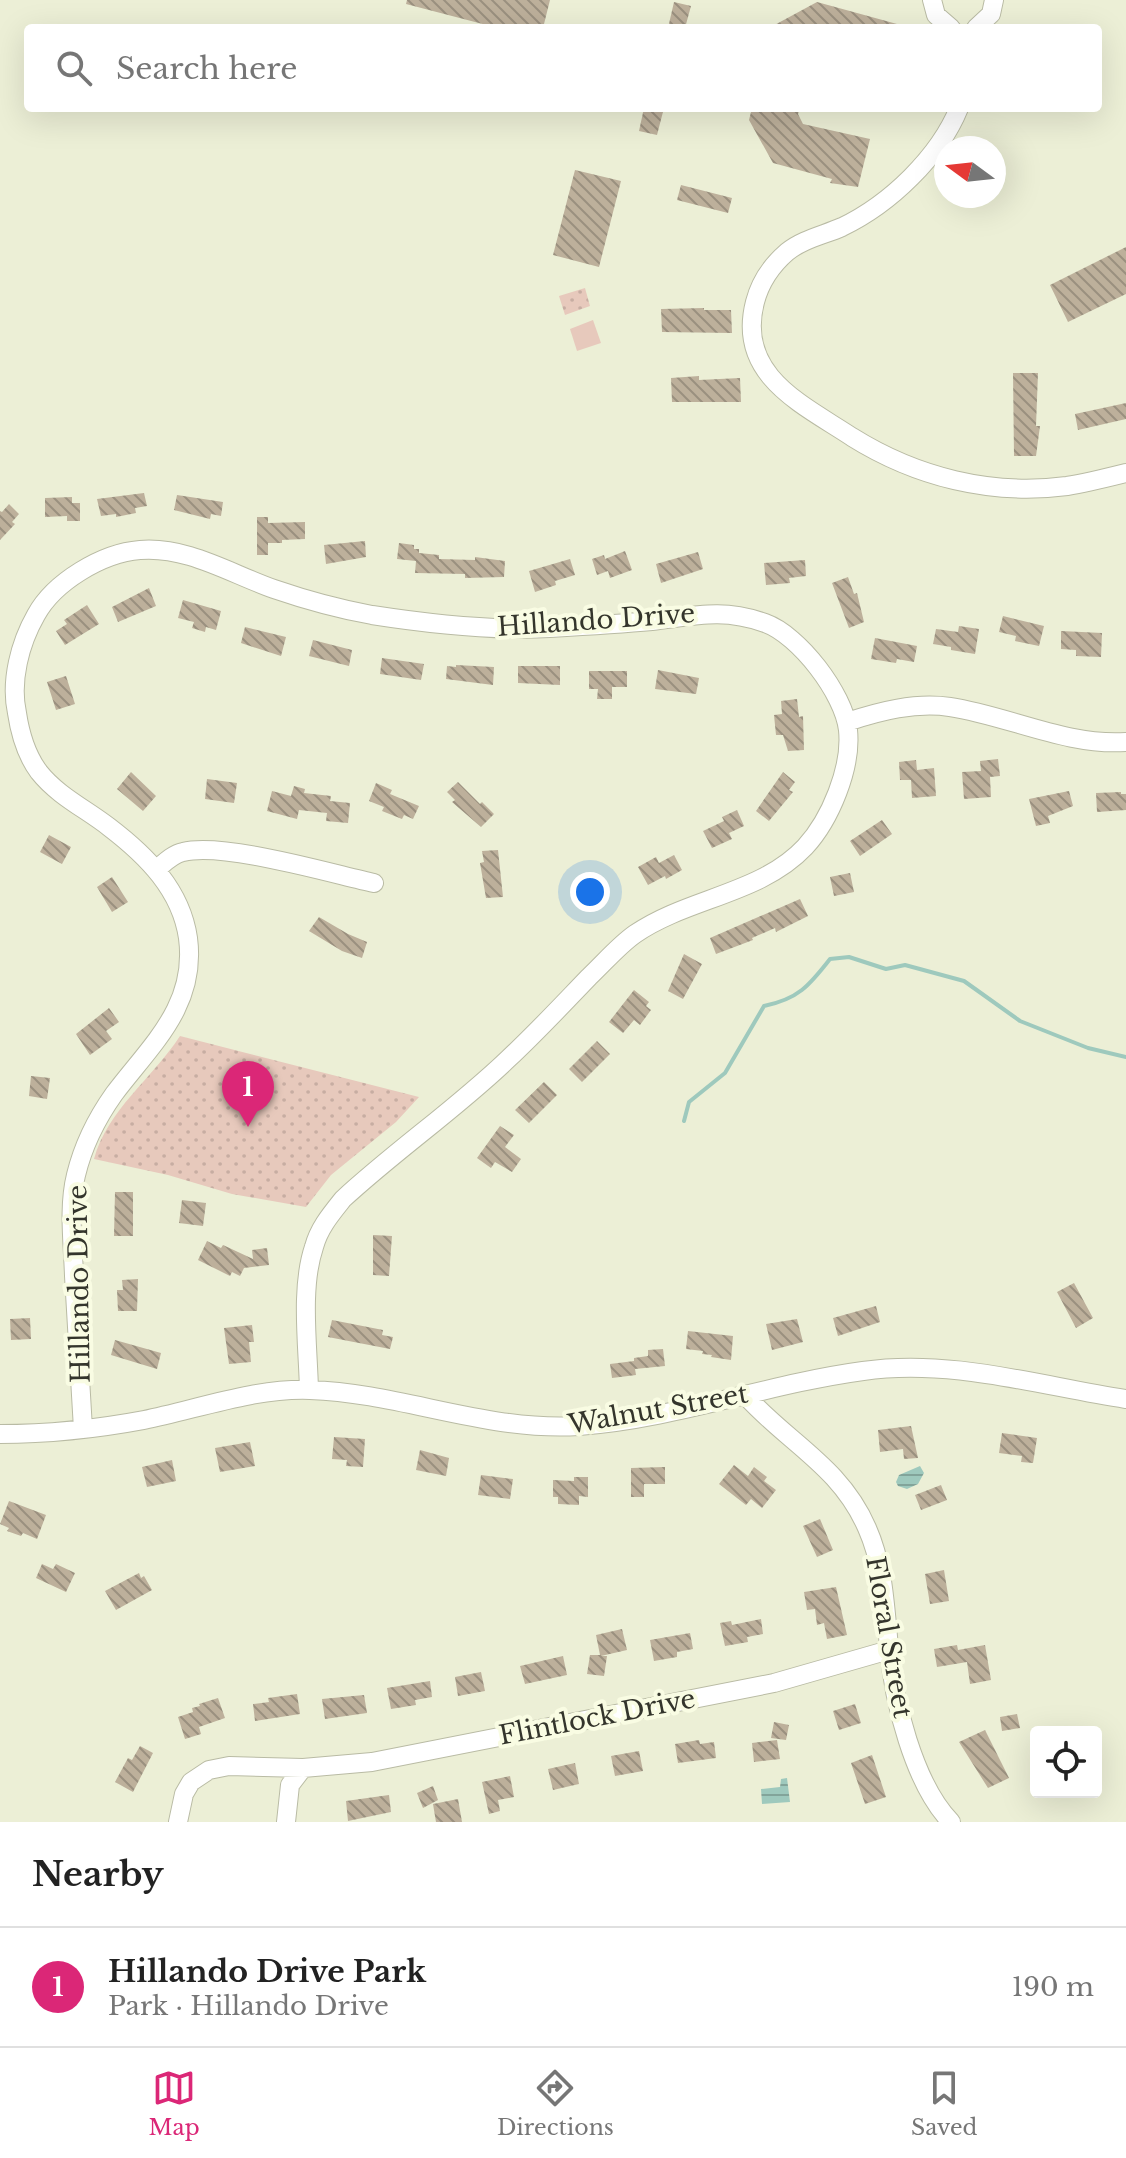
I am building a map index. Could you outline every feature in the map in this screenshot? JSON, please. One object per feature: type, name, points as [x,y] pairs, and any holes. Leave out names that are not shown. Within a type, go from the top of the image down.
[{"type":"street","points":[[932,0],[936,15],[946,24]]},
{"type":"street","points":[[980,24],[991,14],[994,0]]},
{"type":"street","points":[[957,112],[939,147],[901,185],[845,226],[799,244],[772,267],[753,311],[752,327],[758,361],[774,384],[790,397],[877,453],[915,470],[970,484],[1010,489],[1066,486],[1126,473]]},
{"type":"street","name":"Hillando Drive","points":[[83,1429],[73,1250],[72,1199],[76,1175],[87,1143],[103,1112],[168,1027],[181,999],[188,971],[189,943],[183,914],[157,869],[109,827],[42,776],[24,741],[14,697],[16,670],[25,639],[48,597],[67,579],[105,559],[132,550],[150,549],[186,555],[275,590],[333,607],[450,624],[541,628],[655,620],[711,612],[754,619],[773,626],[801,648],[834,695],[847,722]]},
{"type":"street","points":[[309,1390],[308,1267],[324,1223],[343,1199],[507,1060],[632,936],[658,921],[776,870],[797,855],[823,822],[842,777],[849,740],[847,722],[897,708],[948,707],[1070,737],[1126,742]]},
{"type":"street","points":[[157,869],[185,851],[230,852],[374,883]]},
{"type":"street","name":"Walnut Street","points":[[0,1434],[83,1429],[144,1420],[238,1398],[309,1390],[379,1398],[504,1424],[560,1427],[646,1416],[864,1370],[943,1368],[1126,1399]]},
{"type":"street","name":"Floral Street","points":[[745,1395],[763,1415],[836,1477],[868,1530],[882,1579],[889,1650],[899,1705],[916,1763],[939,1808],[951,1822]]},
{"type":"street","name":"Flintlock Drive","points":[[178,1822],[184,1794],[191,1782],[209,1770],[229,1766],[303,1768],[372,1762],[774,1683],[889,1650]]},
{"type":"street","points":[[286,1822],[290,1785],[303,1768]]},
{"type":"shaded area","points":[[585,288],[590,306],[565,315],[559,296]]},
{"type":"shaded area","points":[[593,320],[601,343],[577,351],[570,329]]},
{"type":"shaded area","points":[[180,1036],[419,1097],[396,1122],[331,1175],[306,1207],[232,1194],[168,1175],[94,1159],[120,1109]]},
{"type":"water","points":[[920,1466],[924,1473],[918,1484],[907,1489],[898,1486],[899,1475]]},
{"type":"water","points":[[787,1778],[790,1802],[762,1804],[761,1789],[780,1787],[781,1779]]},
{"type":"building","points":[[407,0],[550,0],[544,24],[483,24],[406,4]]},
{"type":"building","points":[[674,2],[691,6],[686,24],[669,24]]},
{"type":"building","points":[[817,2],[897,24],[776,24]]},
{"type":"building","points":[[643,112],[663,112],[657,135],[639,131]]},
{"type":"building","points":[[751,112],[799,112],[803,124],[870,139],[858,187],[830,183],[832,179],[773,163],[749,120]]},
{"type":"building","points":[[575,170],[621,181],[599,267],[553,255]]},
{"type":"building","points":[[681,185],[732,198],[728,213],[677,200]]},
{"type":"building","points":[[1126,247],[1126,294],[1068,322],[1050,285]]},
{"type":"building","points":[[661,309],[731,310],[732,333],[662,332]]},
{"type":"building","points":[[1013,373],[1038,373],[1036,426],[1040,426],[1036,456],[1014,456]]},
{"type":"building","points":[[699,376],[699,380],[740,378],[741,402],[672,402],[671,378]]},
{"type":"building","points":[[1126,403],[1126,419],[1078,430],[1075,414]]},
{"type":"building","points":[[144,493],[147,506],[135,508],[136,513],[101,516],[97,499]]},
{"type":"building","points":[[177,495],[223,502],[221,516],[211,514],[210,519],[174,510]]},
{"type":"building","points":[[72,497],[72,503],[80,503],[80,521],[67,521],[67,516],[45,517],[45,498]]},
{"type":"building","points":[[9,504],[19,514],[12,522],[15,524],[0,540],[0,511]]},
{"type":"building","points":[[257,517],[268,517],[268,523],[305,522],[305,539],[268,543],[268,555],[257,555]]},
{"type":"building","points":[[365,541],[366,557],[326,564],[324,545]]},
{"type":"building","points":[[399,543],[414,545],[419,553],[439,555],[439,559],[475,560],[475,557],[505,561],[504,577],[465,578],[465,574],[415,573],[416,561],[397,559]]},
{"type":"building","points":[[625,551],[632,570],[610,578],[608,571],[597,575],[592,559],[604,555],[605,559]]},
{"type":"building","points":[[698,552],[703,569],[661,583],[656,564]]},
{"type":"building","points":[[570,559],[575,575],[535,592],[529,571]]},
{"type":"building","points":[[805,560],[806,576],[789,578],[790,583],[766,585],[764,563]]},
{"type":"building","points":[[848,577],[854,594],[857,593],[864,622],[849,628],[832,583]]},
{"type":"building","points":[[149,588],[156,606],[118,622],[112,607]]},
{"type":"building","points":[[183,600],[221,611],[216,630],[206,627],[205,632],[192,628],[194,622],[178,618]]},
{"type":"building","points":[[87,605],[99,624],[65,645],[56,631],[67,624],[64,620]]},
{"type":"building","points":[[1003,616],[1044,626],[1039,646],[1015,641],[1016,636],[999,632]]},
{"type":"building","points":[[959,626],[979,629],[975,654],[933,644],[936,629],[958,632]]},
{"type":"building","points":[[245,627],[286,637],[281,656],[241,643]]},
{"type":"building","points":[[1061,631],[1102,633],[1101,657],[1076,656],[1076,650],[1061,649]]},
{"type":"building","points":[[875,638],[917,646],[914,662],[871,659]]},
{"type":"building","points":[[313,640],[352,650],[349,666],[309,656]]},
{"type":"building","points":[[382,658],[424,664],[421,680],[380,674]]},
{"type":"building","points":[[447,666],[494,667],[493,685],[446,679]]},
{"type":"building","points":[[518,666],[560,666],[560,685],[518,683]]},
{"type":"building","points":[[658,670],[699,678],[696,694],[655,689]]},
{"type":"building","points":[[589,671],[627,671],[627,687],[612,687],[612,699],[597,699],[598,689],[589,689]]},
{"type":"building","points":[[66,676],[75,704],[56,710],[47,682]]},
{"type":"building","points":[[797,699],[799,717],[803,716],[804,750],[788,751],[783,735],[776,735],[774,715],[782,714],[781,701]]},
{"type":"building","points":[[998,759],[1000,776],[990,777],[991,797],[964,799],[962,772],[981,771],[980,761]]},
{"type":"building","points":[[916,760],[917,770],[934,768],[936,796],[912,798],[911,780],[900,780],[899,762]]},
{"type":"building","points":[[131,772],[156,796],[143,811],[117,789]]},
{"type":"building","points":[[783,772],[795,782],[789,790],[793,792],[769,821],[756,811]]},
{"type":"building","points":[[207,779],[237,783],[234,803],[205,799]]},
{"type":"building","points":[[458,782],[494,814],[481,827],[452,802],[455,800],[447,792]]},
{"type":"building","points":[[376,783],[392,790],[390,794],[419,806],[413,819],[404,815],[402,819],[382,811],[384,807],[369,801]]},
{"type":"building","points":[[294,786],[305,789],[304,793],[331,796],[330,801],[350,803],[348,823],[326,821],[327,813],[299,810],[297,819],[267,811],[272,791],[291,796]]},
{"type":"building","points":[[1069,791],[1073,806],[1048,816],[1050,823],[1036,826],[1029,799]]},
{"type":"building","points":[[1096,793],[1126,794],[1126,810],[1097,812]]},
{"type":"building","points":[[737,810],[744,826],[729,833],[732,839],[712,848],[703,831],[724,821],[722,817]]},
{"type":"building","points":[[882,820],[892,834],[860,856],[850,841]]},
{"type":"building","points":[[49,835],[71,847],[62,864],[40,852]]},
{"type":"building","points":[[498,850],[503,897],[486,898],[480,863],[484,862],[482,851]]},
{"type":"building","points":[[674,855],[682,870],[648,885],[638,867],[656,857],[659,863]]},
{"type":"building","points":[[850,873],[854,892],[834,896],[830,877]]},
{"type":"building","points":[[112,877],[128,902],[112,912],[97,887]]},
{"type":"building","points":[[800,899],[808,916],[776,932],[775,928],[716,954],[710,938]]},
{"type":"building","points":[[319,917],[367,942],[362,958],[342,951],[309,931]]},
{"type":"building","points":[[684,954],[702,964],[683,999],[668,991]]},
{"type":"building","points":[[634,990],[649,1002],[646,1006],[651,1010],[640,1025],[634,1020],[623,1033],[609,1022]]},
{"type":"building","points":[[109,1008],[119,1022],[106,1031],[112,1039],[90,1055],[76,1034]]},
{"type":"building","points":[[597,1041],[610,1054],[582,1082],[569,1069]]},
{"type":"building","points":[[31,1076],[50,1078],[47,1099],[29,1096]]},
{"type":"building","points":[[544,1082],[557,1095],[529,1123],[515,1110]]},
{"type":"building","points":[[500,1126],[514,1135],[505,1147],[521,1159],[512,1172],[495,1162],[491,1168],[477,1158]]},
{"type":"building","points":[[115,1192],[133,1192],[133,1236],[114,1236]]},
{"type":"building","points":[[182,1200],[206,1203],[203,1226],[179,1223]]},
{"type":"building","points":[[373,1235],[392,1236],[389,1276],[373,1275]]},
{"type":"building","points":[[207,1241],[253,1259],[252,1250],[267,1248],[269,1265],[244,1268],[240,1276],[232,1272],[230,1276],[198,1260]]},
{"type":"building","points":[[138,1279],[137,1311],[118,1311],[117,1290],[123,1290],[122,1280]]},
{"type":"building","points":[[1074,1283],[1093,1318],[1076,1328],[1057,1292]]},
{"type":"building","points":[[876,1306],[880,1322],[838,1336],[833,1318]]},
{"type":"building","points":[[30,1318],[31,1339],[11,1340],[10,1319]]},
{"type":"building","points":[[797,1319],[803,1342],[772,1350],[766,1324]]},
{"type":"building","points":[[332,1320],[383,1330],[382,1335],[393,1337],[390,1349],[328,1337]]},
{"type":"building","points":[[252,1325],[254,1342],[249,1342],[251,1362],[229,1364],[224,1328]]},
{"type":"building","points":[[688,1331],[733,1336],[731,1360],[686,1349]]},
{"type":"building","points":[[115,1340],[161,1353],[157,1369],[111,1355]]},
{"type":"building","points":[[663,1349],[665,1366],[635,1369],[636,1375],[612,1378],[610,1364],[634,1361],[634,1358],[648,1356],[648,1350]]},
{"type":"building","points":[[911,1426],[918,1458],[904,1459],[903,1449],[880,1452],[878,1430]]},
{"type":"building","points":[[1002,1433],[1037,1438],[1033,1463],[1021,1462],[1022,1456],[999,1453]]},
{"type":"building","points":[[334,1437],[365,1439],[363,1467],[346,1466],[347,1460],[332,1459]]},
{"type":"building","points":[[250,1442],[255,1466],[220,1472],[215,1448]]},
{"type":"building","points":[[420,1450],[449,1458],[446,1476],[416,1470]]},
{"type":"building","points":[[172,1460],[176,1481],[147,1487],[142,1467]]},
{"type":"building","points":[[734,1465],[748,1476],[754,1467],[767,1477],[764,1481],[776,1490],[762,1508],[751,1499],[746,1505],[719,1484]]},
{"type":"building","points":[[665,1467],[665,1484],[644,1484],[644,1497],[631,1497],[631,1468]]},
{"type":"building","points":[[481,1475],[513,1479],[510,1499],[478,1495]]},
{"type":"building","points":[[574,1477],[588,1477],[588,1497],[579,1496],[579,1505],[558,1504],[558,1497],[553,1497],[553,1480],[574,1481]]},
{"type":"building","points":[[941,1485],[947,1500],[921,1510],[915,1495]]},
{"type":"building","points":[[9,1501],[46,1515],[37,1539],[7,1531],[9,1528],[0,1524]]},
{"type":"building","points":[[820,1519],[833,1550],[817,1557],[803,1526]]},
{"type":"building","points":[[42,1564],[53,1569],[56,1564],[75,1573],[66,1592],[36,1578]]},
{"type":"building","points":[[944,1570],[949,1601],[930,1604],[925,1574]]},
{"type":"building","points":[[139,1573],[152,1590],[116,1610],[105,1591]]},
{"type":"building","points":[[836,1587],[847,1635],[827,1639],[824,1623],[817,1625],[815,1609],[807,1610],[804,1592]]},
{"type":"building","points":[[761,1619],[763,1634],[747,1637],[748,1642],[725,1646],[720,1623],[731,1621],[732,1625]]},
{"type":"building","points":[[622,1629],[627,1650],[601,1656],[607,1656],[604,1676],[587,1674],[590,1655],[600,1655],[596,1635]]},
{"type":"building","points":[[690,1633],[693,1649],[677,1652],[677,1657],[654,1661],[650,1640]]},
{"type":"building","points":[[957,1645],[958,1650],[985,1645],[991,1680],[970,1684],[967,1662],[937,1667],[934,1649]]},
{"type":"building","points":[[563,1656],[567,1675],[525,1684],[520,1666]]},
{"type":"building","points":[[481,1672],[485,1691],[458,1696],[455,1677]]},
{"type":"building","points":[[430,1681],[432,1697],[415,1700],[416,1705],[391,1709],[387,1688]]},
{"type":"building","points":[[297,1694],[300,1714],[255,1721],[253,1704],[269,1702],[268,1698]]},
{"type":"building","points":[[364,1695],[367,1713],[325,1719],[322,1699]]},
{"type":"building","points":[[218,1698],[225,1718],[199,1727],[201,1734],[185,1739],[178,1717],[193,1712],[192,1708],[199,1704]]},
{"type":"building","points":[[855,1704],[861,1723],[839,1730],[833,1711]]},
{"type":"building","points":[[1017,1714],[1020,1728],[1002,1731],[1000,1717]]},
{"type":"building","points":[[774,1722],[789,1725],[786,1740],[771,1738]]},
{"type":"building","points":[[985,1730],[1009,1778],[988,1788],[959,1742]]},
{"type":"building","points":[[699,1740],[700,1744],[714,1742],[716,1758],[678,1763],[675,1744]]},
{"type":"building","points":[[777,1740],[780,1759],[754,1762],[752,1743]]},
{"type":"building","points":[[140,1746],[153,1753],[133,1792],[115,1782],[128,1758],[132,1760]]},
{"type":"building","points":[[639,1751],[643,1771],[615,1776],[611,1756]]},
{"type":"building","points":[[872,1755],[886,1797],[865,1804],[851,1763]]},
{"type":"building","points":[[575,1763],[579,1784],[553,1790],[548,1769]]},
{"type":"building","points":[[510,1776],[514,1797],[498,1800],[500,1811],[489,1814],[482,1782]]},
{"type":"building","points":[[433,1786],[438,1800],[423,1808],[417,1793]]},
{"type":"building","points":[[389,1795],[391,1812],[348,1821],[346,1801]]},
{"type":"building","points":[[458,1799],[462,1822],[436,1822],[433,1804]]},
{"type":"waterway","points":[[684,1121],[689,1102],[725,1073],[764,1006],[786,1000],[802,990],[830,959],[849,957],[886,969],[905,965],[964,981],[1020,1021],[1088,1048],[1126,1057]]},
{"type":"place","name":"Hillando Drive Park","points":[[248,1127]]}]
